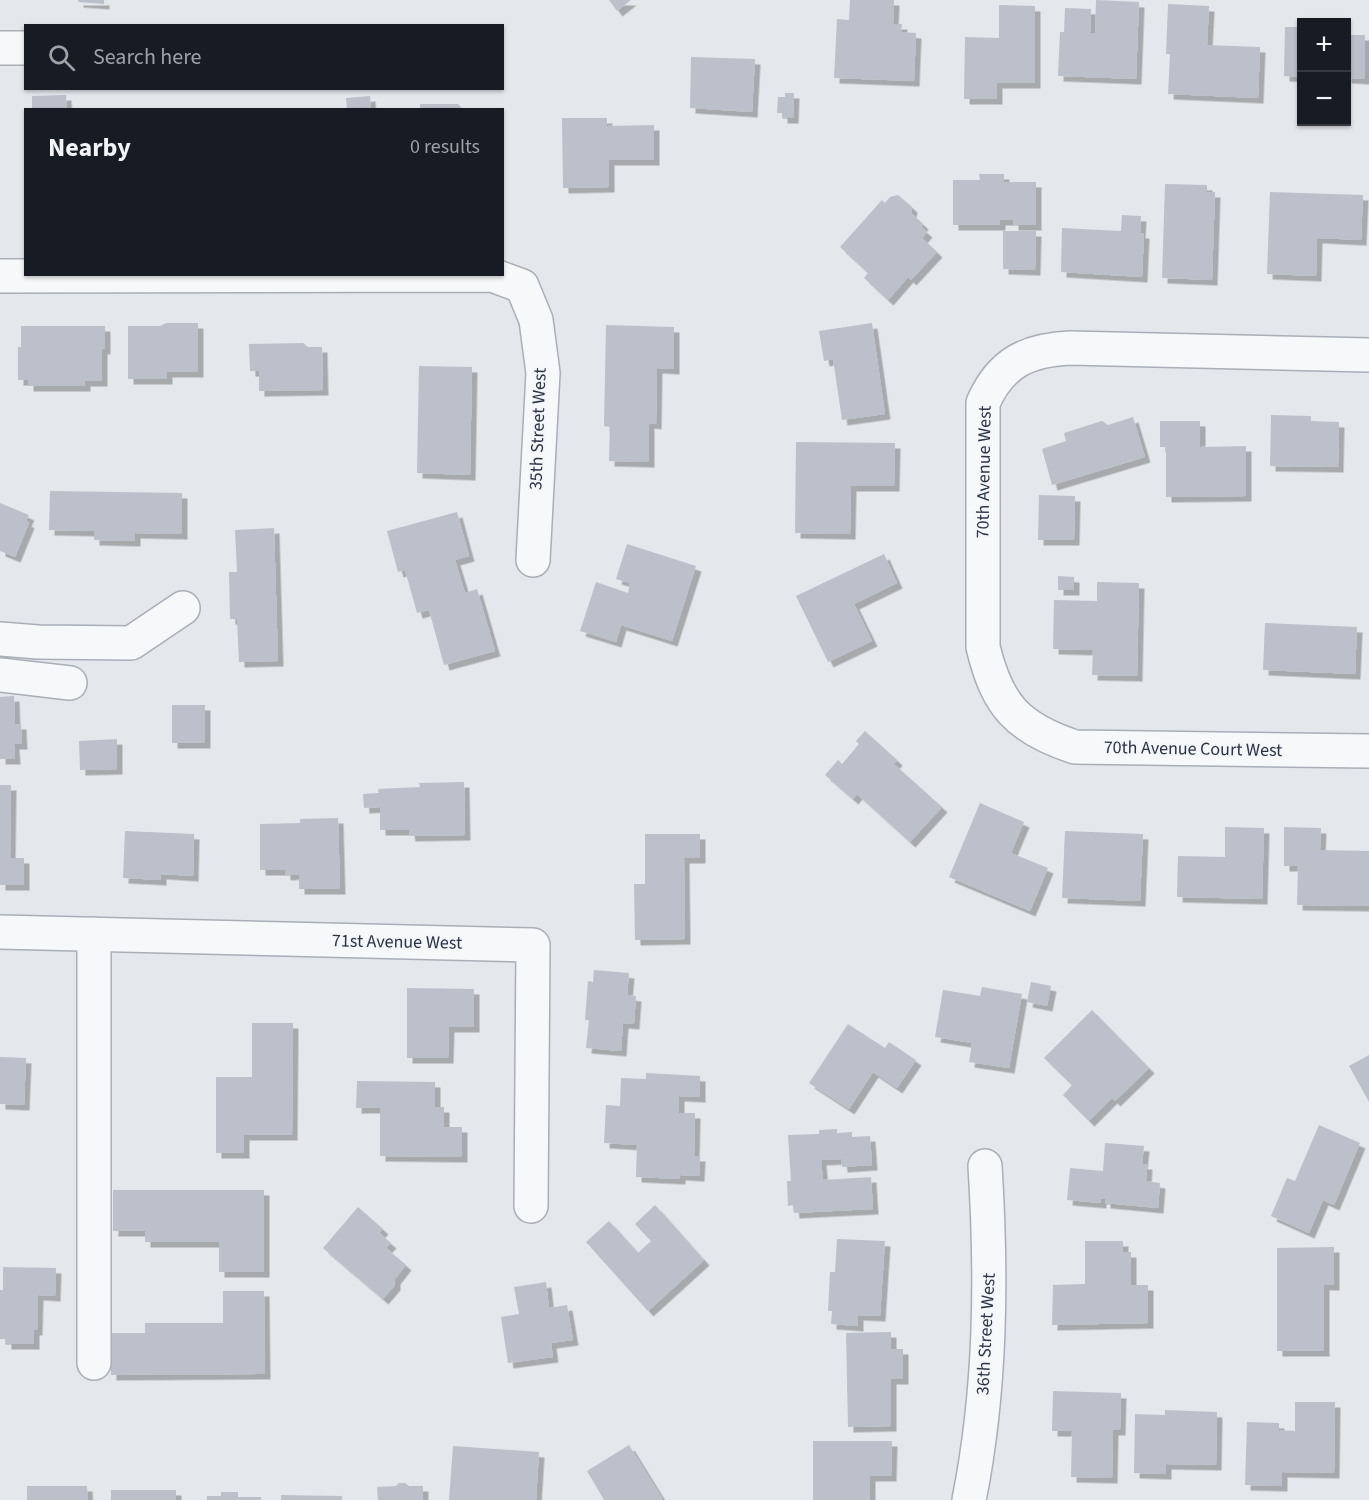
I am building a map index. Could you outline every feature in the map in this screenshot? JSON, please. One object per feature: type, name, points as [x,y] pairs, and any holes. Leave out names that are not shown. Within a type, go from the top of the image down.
[{"type":"street","points":[[0,48],[24,48]]},
{"type":"street","name":"35th Street West","points":[[0,276],[24,276]]},
{"type":"street","name":"35th Street West","points":[[495,276],[522,286],[536,320],[543,373],[533,560]]},
{"type":"street","name":"70th Avenue West","points":[[1023,722],[1003,701],[990,675],[982,646],[983,403],[991,385],[1008,368],[1025,356],[1044,349],[1369,355]]},
{"type":"street","points":[[0,639],[38,642],[130,643],[183,609]]},
{"type":"street","points":[[0,675],[70,683]]},
{"type":"street","name":"70th Avenue Court West","points":[[1023,722],[1047,738],[1075,747],[1369,751]]},
{"type":"street","name":"71st Avenue West","points":[[0,932],[533,945],[531,1206]]},
{"type":"street","points":[[94,934],[94,1363]]},
{"type":"street","name":"36th Street West","points":[[969,1500],[988,1356],[990,1293],[985,1166]]},
{"type":"building","points":[[78,0],[104,0],[104,4],[78,2]]},
{"type":"building","points":[[609,0],[631,0],[617,11]]},
{"type":"building","points":[[850,0],[894,0],[893,24],[902,24],[901,32],[916,33],[914,81],[834,78],[837,19],[849,20]]},
{"type":"building","points":[[1096,0],[1139,2],[1136,79],[1058,76],[1060,32],[1064,32],[1065,8],[1091,9],[1090,33],[1095,33]]},
{"type":"building","points":[[1168,4],[1209,6],[1207,45],[1260,47],[1258,98],[1168,94],[1170,54],[1166,54]]},
{"type":"building","points":[[999,5],[1035,6],[1035,83],[997,83],[997,99],[964,99],[965,37],[999,38]]},
{"type":"building","points":[[1285,27],[1297,27],[1297,77],[1284,76]]},
{"type":"building","points":[[1351,35],[1365,35],[1365,79],[1351,78]]},
{"type":"building","points":[[691,57],[755,59],[752,112],[690,108]]},
{"type":"building","points":[[785,93],[794,93],[793,118],[782,118],[782,113],[777,113],[778,97],[785,97]]},
{"type":"building","points":[[66,95],[67,108],[32,108],[32,96]]},
{"type":"building","points":[[370,96],[371,108],[347,108],[346,98]]},
{"type":"building","points":[[420,104],[458,104],[462,108],[420,108]]},
{"type":"building","points":[[562,118],[607,118],[607,126],[654,125],[654,160],[609,160],[609,187],[563,188]]},
{"type":"building","points":[[979,174],[1004,174],[1004,182],[1036,182],[1036,225],[1013,225],[1013,220],[1000,220],[1000,225],[953,225],[953,180],[980,180]]},
{"type":"building","points":[[1165,184],[1207,185],[1207,192],[1215,192],[1212,280],[1162,278]]},
{"type":"building","points":[[1270,192],[1363,195],[1361,240],[1317,238],[1316,276],[1267,274]]},
{"type":"building","points":[[898,195],[912,207],[911,213],[923,224],[921,227],[927,232],[922,238],[937,252],[911,280],[908,277],[888,300],[864,278],[868,273],[840,247],[882,200],[885,203],[890,197]]},
{"type":"building","points":[[1122,215],[1141,216],[1140,233],[1144,233],[1142,277],[1061,272],[1062,228],[1121,231]]},
{"type":"building","points":[[1003,231],[1036,231],[1035,270],[1003,269]]},
{"type":"building","points":[[166,323],[198,323],[198,372],[167,372],[167,379],[128,379],[128,326],[160,326]]},
{"type":"building","points":[[872,323],[885,414],[842,420],[833,359],[824,361],[819,331]]},
{"type":"building","points":[[606,325],[674,327],[674,369],[657,368],[656,424],[649,423],[649,462],[609,461],[610,427],[604,426]]},
{"type":"building","points":[[21,326],[105,326],[102,381],[85,381],[85,386],[28,386],[28,380],[18,380],[18,347],[21,347]]},
{"type":"building","points":[[303,343],[308,347],[322,347],[323,390],[259,391],[259,371],[250,371],[249,344]]},
{"type":"building","points":[[419,366],[472,367],[470,475],[417,473]]},
{"type":"building","points":[[1271,415],[1311,416],[1311,421],[1339,422],[1338,467],[1270,466]]},
{"type":"building","points":[[1133,417],[1145,457],[1052,485],[1042,449],[1066,441],[1064,433],[1102,421],[1108,425]]},
{"type":"building","points":[[1160,421],[1200,421],[1200,447],[1246,446],[1246,496],[1166,497],[1166,447],[1160,447]]},
{"type":"building","points":[[796,442],[895,443],[894,486],[851,486],[850,534],[795,533]]},
{"type":"building","points":[[50,491],[182,493],[182,534],[135,533],[135,541],[94,540],[94,531],[49,530]]},
{"type":"building","points":[[1039,495],[1075,496],[1074,540],[1038,540]]},
{"type":"building","points":[[0,503],[29,515],[26,521],[29,523],[15,557],[0,551]]},
{"type":"building","points":[[457,512],[469,556],[455,560],[465,593],[477,589],[495,651],[444,665],[429,610],[417,613],[405,570],[398,572],[387,531]]},
{"type":"building","points":[[274,528],[278,661],[239,662],[237,619],[230,619],[229,572],[237,572],[235,530]]},
{"type":"building","points":[[627,544],[696,566],[672,641],[621,625],[616,642],[580,631],[596,582],[628,593],[630,583],[616,579]]},
{"type":"building","points":[[884,554],[897,583],[854,604],[872,641],[828,662],[796,596]]},
{"type":"building","points":[[1058,576],[1074,577],[1074,590],[1058,590]]},
{"type":"building","points":[[1097,582],[1139,583],[1137,676],[1092,675],[1093,650],[1053,649],[1054,600],[1097,601]]},
{"type":"building","points":[[1265,623],[1357,627],[1355,674],[1263,670]]},
{"type":"building","points":[[14,696],[15,724],[21,724],[22,744],[14,744],[15,759],[0,759],[0,697]]},
{"type":"building","points":[[172,705],[205,705],[205,743],[172,743]]},
{"type":"building","points":[[865,731],[897,760],[894,764],[942,807],[910,842],[857,794],[853,799],[825,775],[838,760],[842,764],[859,744],[856,741]]},
{"type":"building","points":[[117,739],[117,769],[80,770],[79,741]]},
{"type":"building","points":[[464,782],[465,835],[410,836],[409,830],[380,830],[380,807],[364,808],[363,794],[379,793],[378,789],[420,787],[419,783]]},
{"type":"building","points":[[0,785],[11,785],[10,858],[24,858],[24,885],[0,885]]},
{"type":"building","points":[[980,803],[1024,822],[1011,853],[1048,868],[1030,911],[949,877]]},
{"type":"building","points":[[338,818],[340,889],[299,889],[299,874],[285,875],[285,870],[260,870],[260,824],[300,823],[300,819]]},
{"type":"building","points":[[1225,827],[1264,828],[1262,899],[1177,897],[1178,856],[1225,857]]},
{"type":"building","points":[[1284,827],[1321,828],[1320,850],[1369,851],[1369,906],[1297,905],[1298,866],[1284,866]]},
{"type":"building","points":[[125,831],[194,834],[193,876],[161,874],[161,880],[123,878]]},
{"type":"building","points":[[1065,831],[1143,834],[1140,901],[1062,898]]},
{"type":"building","points":[[645,834],[700,834],[700,858],[684,858],[685,939],[635,940],[634,884],[645,884]]},
{"type":"building","points":[[594,970],[629,973],[627,995],[636,996],[634,1024],[623,1023],[621,1051],[586,1048],[589,1020],[585,1020],[588,981],[593,982]]},
{"type":"building","points":[[1031,982],[1051,986],[1047,1006],[1027,1002]]},
{"type":"building","points":[[982,987],[1022,994],[1009,1068],[969,1062],[972,1043],[935,1037],[943,990],[980,996]]},
{"type":"building","points":[[407,988],[474,989],[474,1027],[449,1027],[448,1058],[407,1058]]},
{"type":"building","points":[[1092,1010],[1149,1068],[1115,1101],[1112,1098],[1089,1121],[1063,1095],[1072,1085],[1044,1058]]},
{"type":"building","points":[[252,1023],[293,1023],[292,1135],[244,1135],[244,1153],[216,1153],[216,1077],[252,1077]]},
{"type":"building","points":[[848,1024],[885,1048],[889,1042],[916,1060],[897,1088],[873,1072],[849,1109],[809,1083]]},
{"type":"building","points":[[1369,1055],[1369,1102],[1349,1066]]},
{"type":"building","points":[[0,1057],[26,1058],[24,1105],[0,1104]]},
{"type":"building","points":[[646,1073],[700,1076],[700,1097],[679,1096],[679,1113],[695,1113],[694,1156],[700,1156],[699,1176],[680,1175],[680,1179],[636,1177],[637,1145],[604,1143],[606,1105],[620,1106],[621,1078],[646,1079]]},
{"type":"building","points":[[357,1081],[435,1082],[435,1107],[444,1107],[444,1127],[462,1127],[462,1157],[380,1156],[380,1108],[356,1108]]},
{"type":"building","points":[[1319,1125],[1360,1143],[1334,1205],[1323,1200],[1309,1233],[1271,1216],[1287,1178],[1295,1181]]},
{"type":"building","points":[[837,1129],[837,1133],[852,1132],[852,1137],[870,1136],[872,1165],[842,1167],[841,1159],[821,1160],[823,1180],[871,1177],[873,1209],[794,1213],[793,1205],[788,1206],[787,1181],[791,1181],[788,1135],[819,1134],[819,1130]]},
{"type":"building","points":[[1105,1143],[1144,1146],[1142,1164],[1147,1164],[1146,1181],[1160,1183],[1158,1208],[1105,1203],[1105,1199],[1101,1199],[1101,1203],[1067,1200],[1070,1168],[1103,1171]]},
{"type":"building","points":[[113,1190],[264,1190],[264,1272],[219,1272],[219,1242],[145,1242],[145,1231],[113,1231]]},
{"type":"building","points":[[655,1205],[704,1260],[648,1311],[586,1242],[609,1221],[638,1253],[651,1241],[635,1224]]},
{"type":"building","points":[[358,1207],[383,1229],[379,1233],[391,1243],[386,1248],[406,1265],[395,1279],[395,1285],[383,1299],[323,1248]]},
{"type":"building","points":[[837,1239],[885,1241],[880,1316],[858,1315],[858,1326],[831,1324],[832,1311],[828,1311],[830,1272],[835,1272]]},
{"type":"building","points":[[1085,1241],[1123,1241],[1123,1252],[1131,1252],[1131,1285],[1148,1285],[1148,1323],[1052,1325],[1053,1285],[1085,1284]]},
{"type":"building","points":[[1334,1247],[1334,1285],[1324,1285],[1324,1351],[1277,1351],[1277,1248]]},
{"type":"building","points":[[3,1267],[56,1268],[55,1296],[38,1295],[37,1330],[34,1330],[34,1344],[6,1344],[6,1339],[0,1339],[0,1290],[3,1290]]},
{"type":"building","points":[[546,1282],[549,1308],[567,1305],[573,1340],[551,1343],[553,1357],[508,1363],[501,1317],[519,1314],[514,1287]]},
{"type":"building","points":[[223,1291],[264,1291],[265,1374],[111,1375],[111,1333],[145,1333],[145,1323],[223,1323]]},
{"type":"building","points":[[891,1332],[891,1349],[903,1349],[903,1379],[891,1379],[891,1426],[848,1427],[846,1333]]},
{"type":"building","points":[[1053,1391],[1121,1393],[1120,1430],[1113,1430],[1112,1478],[1071,1477],[1072,1431],[1052,1431]]},
{"type":"building","points":[[1295,1402],[1335,1402],[1334,1473],[1282,1472],[1282,1486],[1245,1485],[1247,1422],[1279,1423],[1279,1430],[1295,1431]]},
{"type":"building","points":[[1165,1410],[1217,1412],[1216,1465],[1166,1464],[1166,1474],[1134,1473],[1135,1414],[1165,1415]]},
{"type":"building","points":[[813,1441],[892,1441],[891,1476],[870,1476],[870,1500],[813,1500]]},
{"type":"building","points":[[629,1445],[663,1500],[604,1500],[587,1471]]},
{"type":"building","points":[[453,1446],[539,1452],[536,1500],[449,1500]]},
{"type":"building","points":[[399,1483],[423,1486],[423,1500],[378,1500],[377,1487],[396,1486]]},
{"type":"building","points":[[27,1486],[87,1486],[88,1500],[27,1500]]},
{"type":"building","points":[[111,1490],[176,1490],[176,1500],[111,1500]]},
{"type":"building","points":[[221,1492],[238,1492],[238,1497],[261,1497],[261,1500],[207,1500],[207,1496],[221,1496]]},
{"type":"building","points":[[281,1495],[342,1496],[342,1500],[281,1500]]}]
